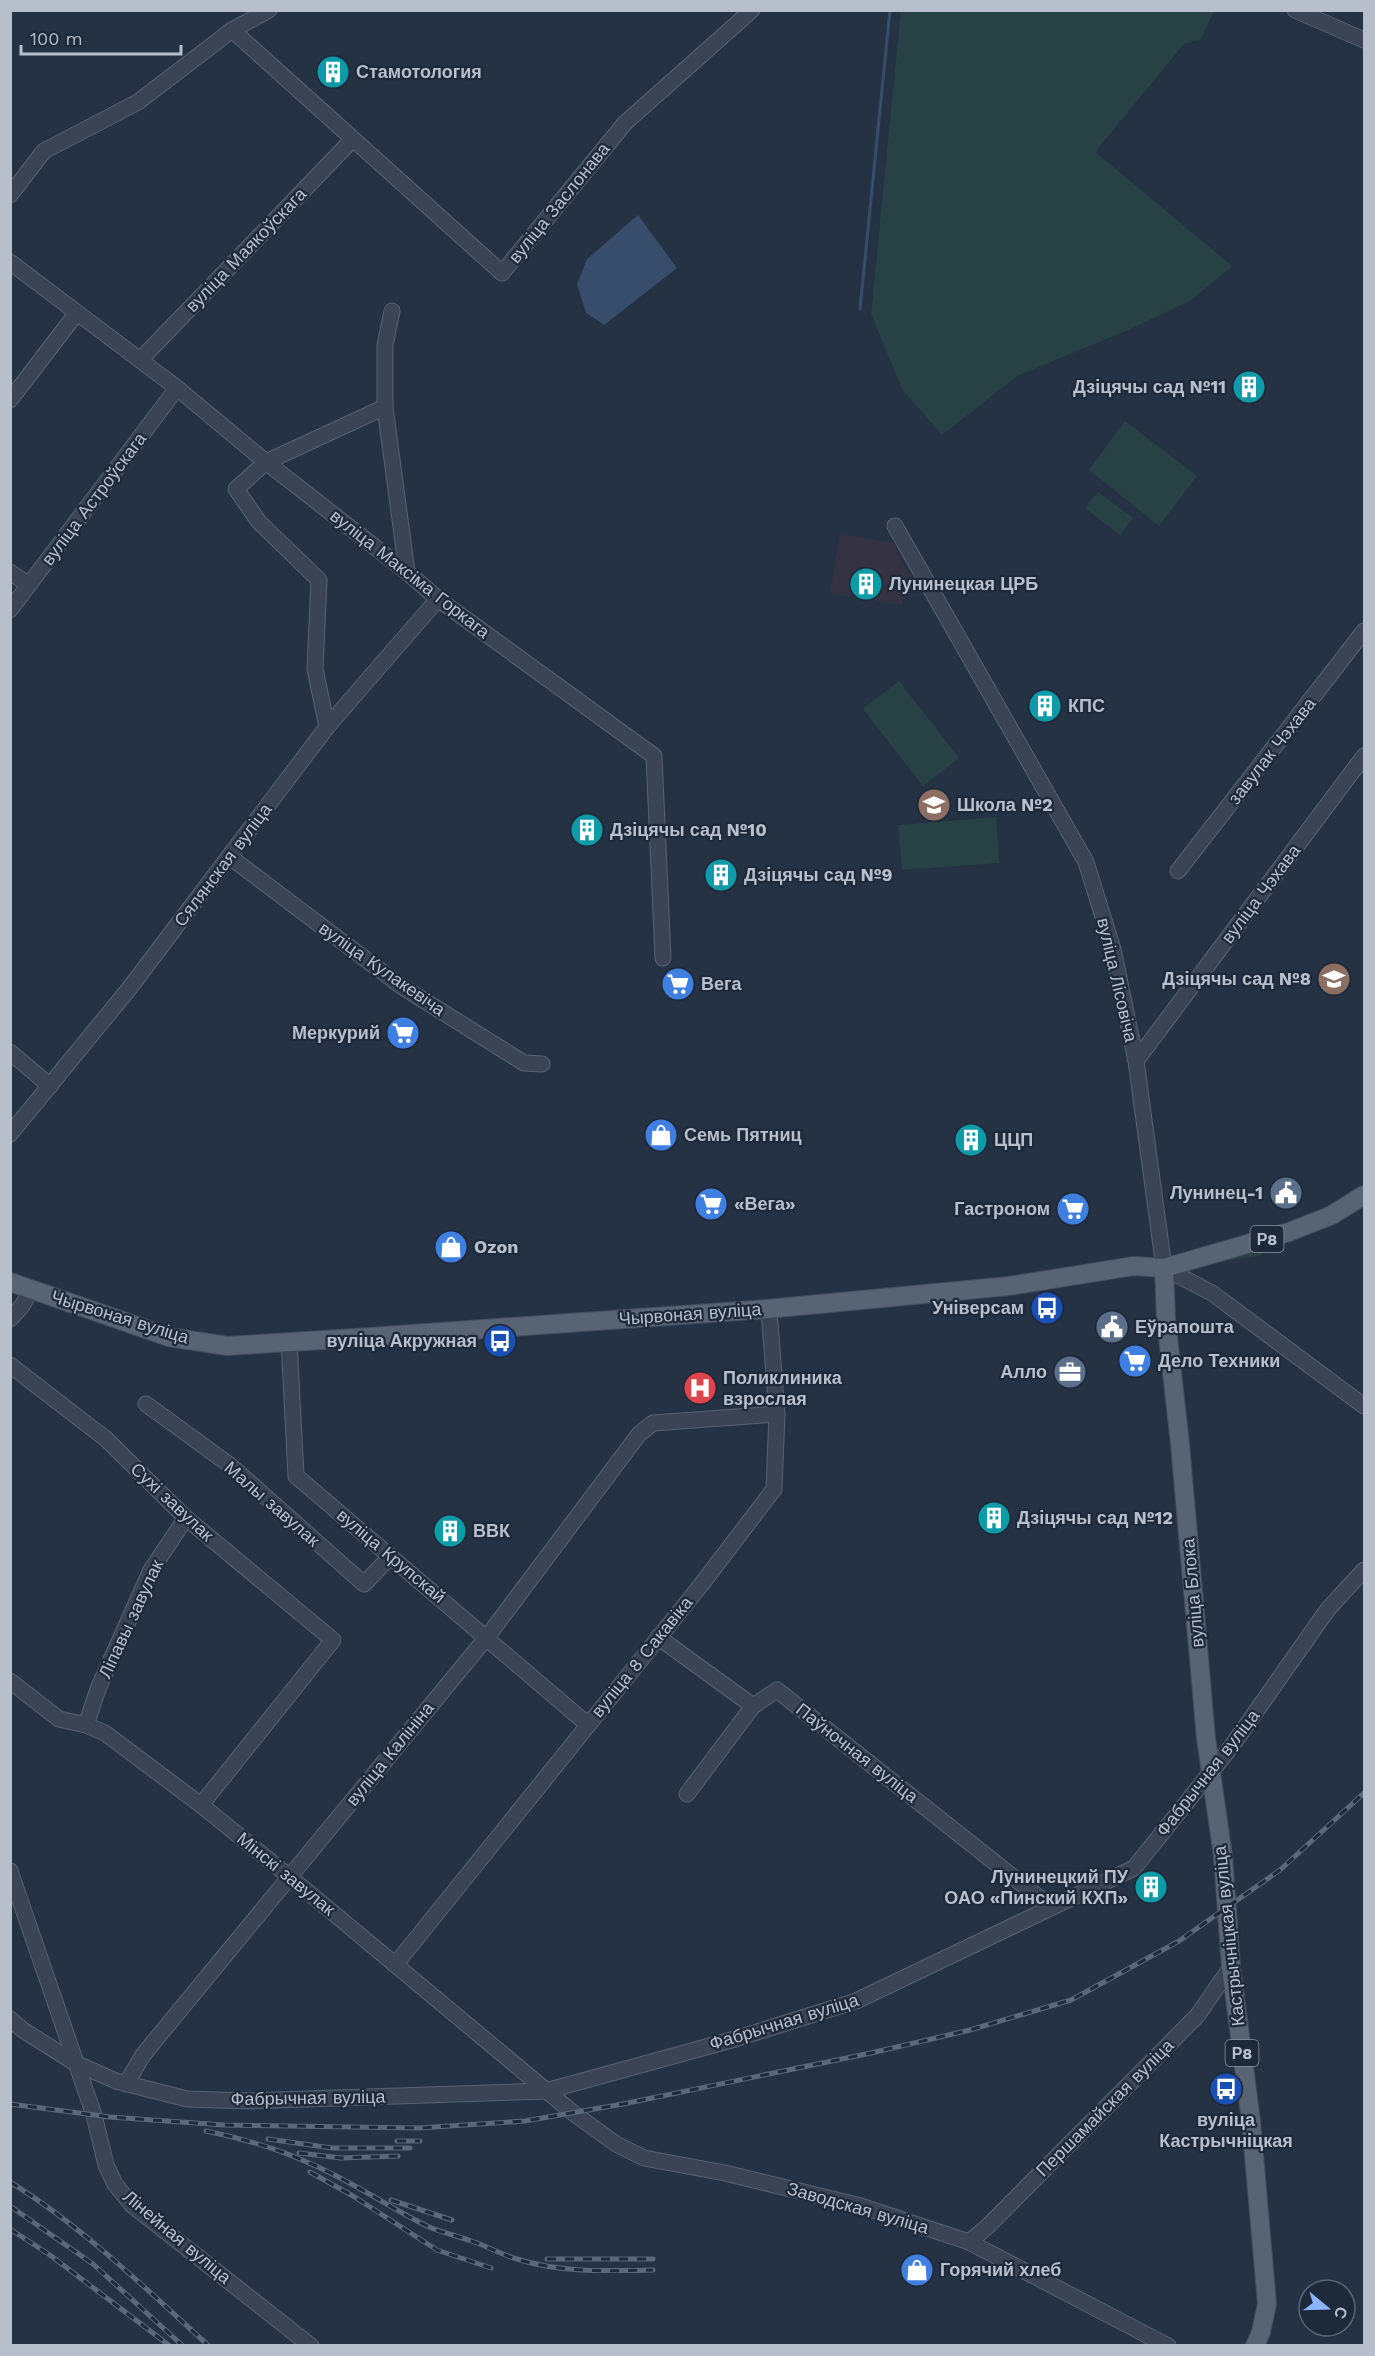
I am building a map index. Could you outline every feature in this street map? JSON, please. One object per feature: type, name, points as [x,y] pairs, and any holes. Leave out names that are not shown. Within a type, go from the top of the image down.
[{"type":"main road","name":"Чырвоная вуліца","points":[[10,1282],[169,1337],[227,1346],[367,1338],[767,1309],[1009,1286],[1134,1266],[1164,1268],[1289,1232],[1332,1215],[1365,1195]]},
{"type":"main road","name":"вуліца Блока","points":[[1164,1268],[1166,1319],[1180,1444],[1210,1775]]},
{"type":"main road","name":"Кастрычніцкая вуліца","points":[[1210,1775],[1223,1856],[1231,1966],[1251,2121],[1267,2304],[1261,2332],[1255,2346]]},
{"type":"street","points":[[10,195],[44,151],[138,102],[232,30],[269,10]]},
{"type":"street","name":"вуліца Заслонава","points":[[232,30],[502,273],[625,123],[752,10]]},
{"type":"street","points":[[1295,10],[1365,40]]},
{"type":"street","name":"вуліца Маякоўскага","points":[[140,360],[352,140]]},
{"type":"street","name":"вуліца Максіма Горкага","points":[[10,262],[177,388],[438,599],[654,756],[663,958]]},
{"type":"street","points":[[392,311],[385,345],[385,407],[407,572]]},
{"type":"street","points":[[10,400],[76,314]]},
{"type":"street","name":"вуліца Астроўскага","points":[[10,610],[177,388]]},
{"type":"street","points":[[327,727],[315,669],[319,580],[259,522],[236,489],[266,462],[385,407]]},
{"type":"street","name":"вуліца Лісовіча","points":[[895,526],[1086,862],[1113,949],[1136,1061],[1164,1268]]},
{"type":"street","points":[[10,572],[29,585]]},
{"type":"street","name":"Сялянская вуліца","points":[[10,1134],[128,990],[327,727],[438,599]]},
{"type":"street","name":"завулак Чэхава","points":[[1178,871],[1365,631]]},
{"type":"street","name":"вуліца Чэхава","points":[[1136,1061],[1365,756]]},
{"type":"street","name":"вуліца Кулакевіча","points":[[230,857],[401,986],[524,1063],[542,1064]]},
{"type":"street","points":[[10,1052],[50,1086]]},
{"type":"street","points":[[1164,1268],[1212,1293],[1365,1406]]},
{"type":"street","points":[[10,1319],[22,1306],[31,1290]]},
{"type":"street","name":"вуліца 8 Сакавіка","points":[[395,1965],[774,1489],[777,1414],[767,1309]]},
{"type":"street","name":"вуліца Крупскай","points":[[289,1341],[296,1476],[587,1724]]},
{"type":"street","name":"Сухі завулак","points":[[10,1365],[106,1439],[186,1518],[333,1640],[201,1805]]},
{"type":"street","name":"Малы завулак","points":[[146,1404],[231,1466],[364,1584],[391,1556]]},
{"type":"street","name":"вуліца Калініна","points":[[126,2084],[143,2055],[487,1637],[639,1434],[652,1423],[777,1414]]},
{"type":"street","name":"Ліпавы завулак","points":[[86,1725],[98,1689],[151,1570],[186,1518]]},
{"type":"street","name":"Фабрычная вуліца","points":[[10,2019],[22,2030],[75,2063],[126,2084],[187,2099],[240,2101],[546,2091],[735,2039],[856,2001],[1134,1868],[1210,1775],[1328,1609],[1365,1570]]},
{"type":"street","points":[[658,1637],[753,1706],[687,1794]]},
{"type":"street","name":"Мінскі завулак","points":[[10,1681],[59,1719],[86,1725],[105,1733],[201,1805],[546,2091]]},
{"type":"street","name":"Паўночная вуліца","points":[[753,1706],[777,1690],[1051,1906]]},
{"type":"street","name":"Лінейная вуліца","points":[[10,1871],[94,2115],[106,2165],[115,2184],[132,2205],[311,2346]]},
{"type":"street","name":"Першамайская вуліца","points":[[969,2242],[986,2228],[1197,2016],[1231,1966]]},
{"type":"street","name":"Заводская вуліца","points":[[546,2091],[616,2144],[644,2158],[725,2173],[861,2206],[969,2242],[1168,2346]]},
{"type":"shaded area","points":[[840,534],[893,543],[908,574],[902,605],[830,593]]},
{"type":"green space","points":[[901,11],[1214,11],[1201,39],[1184,44],[1095,152],[1232,266],[1191,300],[1133,328],[1017,376],[942,435],[902,389],[871,314]]},
{"type":"green space","points":[[1125,421],[1197,476],[1159,526],[1089,470]]},
{"type":"green space","points":[[1098,492],[1133,518],[1120,535],[1085,508]]},
{"type":"green space","points":[[899,681],[959,758],[923,786],[863,709]]},
{"type":"green space","points":[[996,817],[999,863],[902,870],[898,825]]},
{"type":"green space","points":[[1260,1249],[1264,1252],[1261,1255],[1219,1261]]},
{"type":"water","points":[[638,215],[677,268],[604,325],[586,313],[577,284],[587,259]]},
{"type":"waterway","points":[[860,309],[890,10]]},
{"type":"railway","points":[[10,2104],[110,2117],[224,2125],[419,2128],[525,2121],[623,2104],[871,2053],[970,2030],[1071,2000],[1179,1941],[1280,1870],[1364,1793]]},
{"type":"railway","points":[[206,2131],[245,2140],[300,2159],[427,2226],[511,2257],[534,2264],[568,2269],[653,2270]]},
{"type":"railway","points":[[268,2139],[332,2148],[410,2148]]},
{"type":"railway","points":[[397,2141],[420,2141]]},
{"type":"railway","points":[[299,2153],[341,2158],[398,2156]]},
{"type":"railway","points":[[310,2172],[353,2196],[437,2250],[491,2268]]},
{"type":"railway","points":[[10,2182],[88,2238],[209,2346]]},
{"type":"railway","points":[[391,2200],[452,2220]]},
{"type":"railway","points":[[10,2206],[93,2264],[183,2346]]},
{"type":"railway","points":[[10,2229],[50,2255],[170,2346]]},
{"type":"railway","points":[[547,2259],[653,2259]]},
{"type":"place","name":"Стамотология","points":[[333,72]]},
{"type":"place","name":"Дзіцячы сад №11","points":[[1249,387]]},
{"type":"place","name":"Лунинецкая ЦРБ","points":[[866,584]]},
{"type":"place","name":"КПС","points":[[1045,706]]},
{"type":"place","name":"Школа №2","points":[[934,805]]},
{"type":"place","name":"Дзіцячы сад №10","points":[[587,830]]},
{"type":"place","name":"Дзіцячы сад №9","points":[[721,875]]},
{"type":"place","name":"Дзіцячы сад №8","points":[[1334,979]]},
{"type":"place","name":"Вега","points":[[678,984]]},
{"type":"place","name":"Меркурий","points":[[403,1033]]},
{"type":"place","name":"Семь Пятниц","points":[[661,1135]]},
{"type":"place","name":"ЦЦП","points":[[971,1140]]},
{"type":"place","name":"Лунинец-1","points":[[1286,1193]]},
{"type":"place","name":"«Вега»","points":[[711,1204]]},
{"type":"place","name":"Гастроном","points":[[1073,1209]]},
{"type":"place","name":"Ozon","points":[[451,1247]]},
{"type":"place","name":"Універсам","points":[[1047,1308]]},
{"type":"place","name":"Еўрапошта","points":[[1112,1327]]},
{"type":"place","name":"вуліца Акружная","points":[[500,1341]]},
{"type":"place","name":"Дело Техники","points":[[1135,1361]]},
{"type":"place","name":"Алло","points":[[1070,1372]]},
{"type":"place","name":"Поликлиника взрослая","points":[[700,1388]]},
{"type":"place","name":"Дзіцячы сад №12","points":[[994,1518]]},
{"type":"place","name":"ВВК","points":[[450,1531]]},
{"type":"place","name":"Лунинецкий ПУ ОАО «Пинский КХП»","points":[[1151,1887]]},
{"type":"place","name":"вуліца Кастрычніцкая","points":[[1226,2089]]},
{"type":"place","name":"Горячий хлеб","points":[[917,2270]]}]
